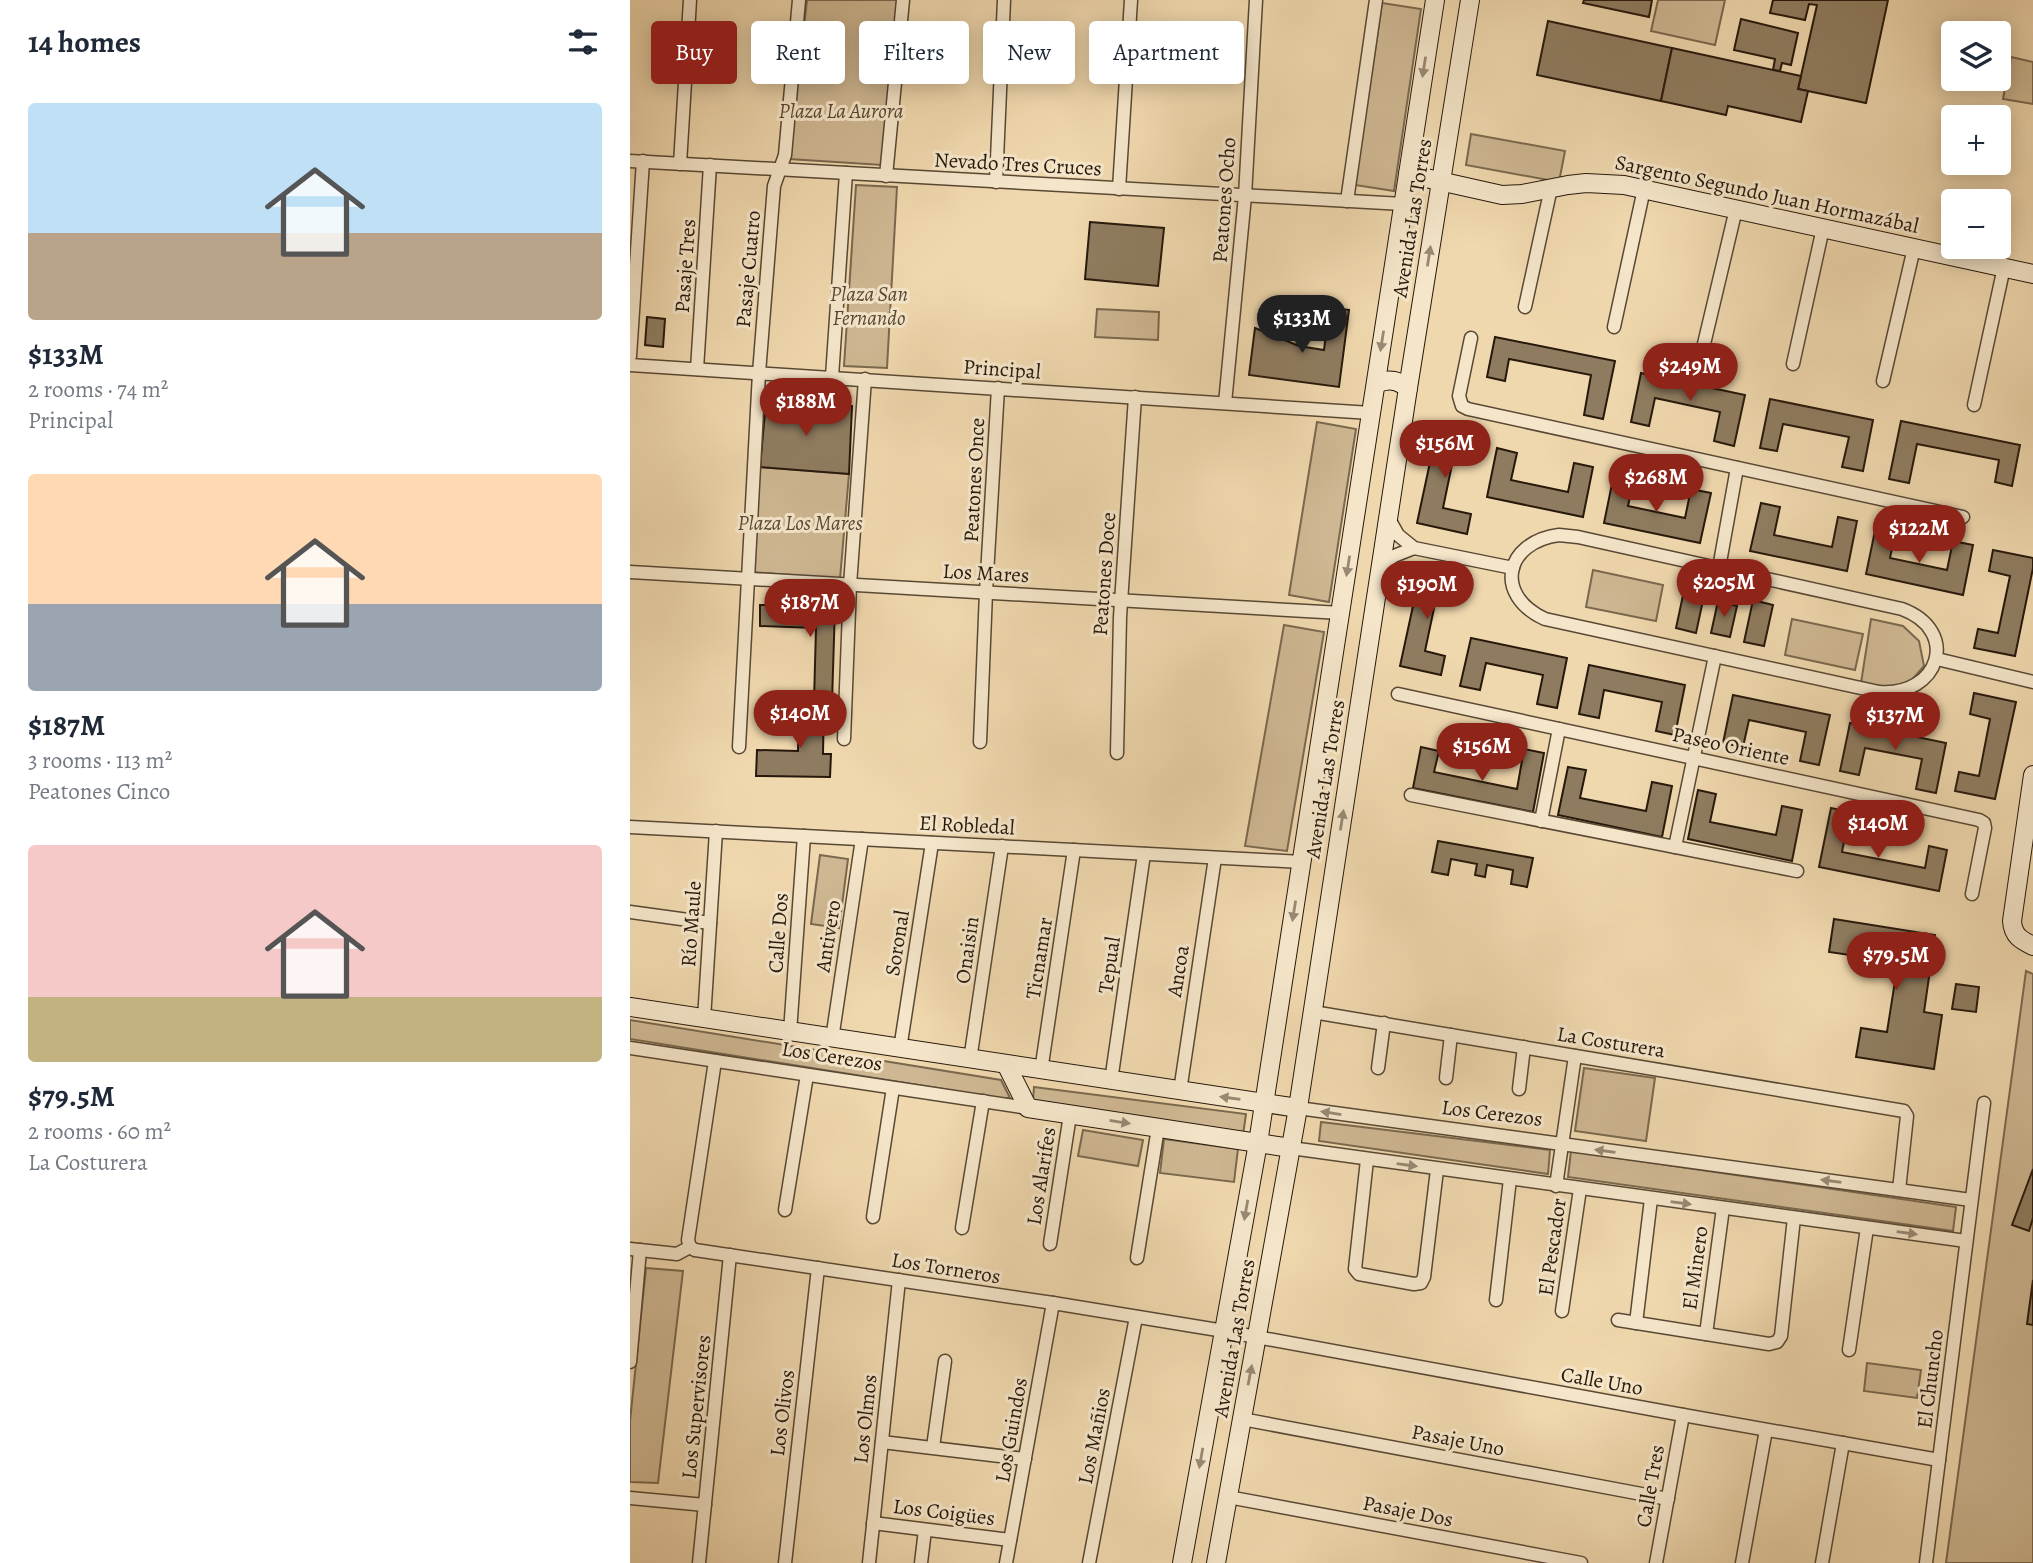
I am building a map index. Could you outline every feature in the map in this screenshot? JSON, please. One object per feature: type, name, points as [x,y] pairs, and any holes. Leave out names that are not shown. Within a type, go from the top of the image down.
[{"type":"main road","name":"Avenida Las Torres","points":[[1182,1563],[1258,1143],[1435,0]]},
{"type":"main road","name":"Avenida Las Torres","points":[[1216,1563],[1298,1108],[1468,1]]},
{"type":"main road","name":"Sargento Segundo Juan Hormazábal","points":[[1408,174],[1502,195],[1568,185],[1604,183],[1644,189],[2033,274]]},
{"type":"main road","points":[[1376,384],[1392,380],[1408,388]]},
{"type":"main road","points":[[1337,639],[1343,647],[1352,650],[1369,646]]},
{"type":"main road","points":[[2033,775],[2029,839],[2012,921],[2014,932],[2033,946]]},
{"type":"main road","name":"Los Cerezos","points":[[630,1007],[1298,1108]]},
{"type":"main road","points":[[1007,1066],[1028,1108]]},
{"type":"main road","name":"Los Cerezos","points":[[1028,1108],[1291,1148]]},
{"type":"street","points":[[680,164],[690,0]]},
{"type":"street","name":"Pasaje Cuatro","points":[[739,747],[759,373],[774,186],[785,155],[799,0]]},
{"type":"street","points":[[886,176],[903,0]]},
{"type":"street","points":[[996,182],[1004,0]]},
{"type":"street","points":[[1119,189],[1132,0]]},
{"type":"street","name":"Peatones Ocho","points":[[1226,403],[1245,196],[1256,0]]},
{"type":"street","points":[[1347,201],[1376,0]]},
{"type":"street","points":[[630,356],[637,161]]},
{"type":"street","name":"Nevado Tres Cruces","points":[[637,161],[1403,204]]},
{"type":"street","name":"Pasaje Tres","points":[[697,369],[710,165]]},
{"type":"street","points":[[832,377],[846,173]]},
{"type":"street","points":[[1525,307],[1550,188]]},
{"type":"street","points":[[1614,327],[1644,189]]},
{"type":"street","points":[[1704,344],[1736,209]]},
{"type":"street","points":[[1793,363],[1823,228]]},
{"type":"street","points":[[1883,380],[1914,248]]},
{"type":"street","points":[[1974,405],[2004,267]]},
{"type":"street","points":[[1471,338],[1458,396],[1465,408],[1963,517]]},
{"type":"street","name":"Principal","points":[[630,365],[1371,413]]},
{"type":"street","points":[[844,739],[850,585],[865,379]]},
{"type":"street","name":"Peatones Once","points":[[981,742],[986,593],[998,388]]},
{"type":"street","name":"Peatones Doce","points":[[1117,753],[1121,600],[1135,397]]},
{"type":"street","points":[[1719,568],[1737,468]]},
{"type":"street","points":[[1389,519],[1398,535],[1414,548],[1513,568]]},
{"type":"street","points":[[1559,535],[1719,568],[1910,612],[1929,629],[1936,643],[1937,659],[1930,673],[1920,682],[1906,690],[1888,693],[1545,619],[1526,608],[1517,598],[1512,584],[1513,568],[1527,547],[1542,539],[1559,535]]},
{"type":"street","points":[[1382,565],[1394,556],[1414,548]]},
{"type":"street","name":"Los Mares","points":[[630,572],[1341,613]]},
{"type":"street","points":[[1675,847],[1715,656]]},
{"type":"street","points":[[1937,659],[2033,682]]},
{"type":"street","name":"Paseo Oriente","points":[[1398,694],[1982,821],[1985,828],[1972,894]]},
{"type":"street","points":[[1541,821],[1559,729]]},
{"type":"street","points":[[1411,795],[1797,871]]},
{"type":"street","name":"El Robledal","points":[[630,827],[1302,862]]},
{"type":"street","name":"Río Maule","points":[[704,1019],[716,831]]},
{"type":"street","name":"Calle Dos","points":[[790,1032],[804,836]]},
{"type":"street","name":"Antivero","points":[[832,1039],[862,839]]},
{"type":"street","name":"Soronal","points":[[900,1049],[932,843]]},
{"type":"street","name":"Onaisin","points":[[970,1060],[1002,846]]},
{"type":"street","name":"Ticnamar","points":[[1041,1071],[1074,850]]},
{"type":"street","name":"Tepual","points":[[1111,1081],[1144,854]]},
{"type":"street","name":"Ancoa","points":[[1180,1091],[1215,858]]},
{"type":"street","points":[[630,912],[710,923]]},
{"type":"street","name":"La Costurera","points":[[1312,1012],[1904,1111],[1907,1116],[1899,1190]]},
{"type":"street","points":[[1378,1068],[1384,1023]]},
{"type":"street","points":[[1446,1079],[1451,1035]]},
{"type":"street","points":[[1519,1088],[1524,1047]]},
{"type":"street","name":"Los Cerezos","points":[[630,1048],[1028,1108]]},
{"type":"street","points":[[1556,1186],[1575,1056]]},
{"type":"street","points":[[690,1247],[688,1240],[715,1061]]},
{"type":"street","points":[[785,1210],[807,1075]]},
{"type":"street","points":[[873,1217],[893,1088]]},
{"type":"street","points":[[962,1228],[983,1101]]},
{"type":"street","name":"El Chuncho","points":[[1926,1563],[1984,1103]]},
{"type":"street","name":"Los Cerezos","points":[[1298,1108],[1971,1200]]},
{"type":"street","name":"Los Alarifes","points":[[1050,1244],[1070,1115]]},
{"type":"street","points":[[1137,1258],[1158,1128]]},
{"type":"street","name":"Los Cerezos","points":[[1291,1148],[1966,1241]]},
{"type":"street","points":[[1367,1160],[1355,1269],[1359,1274],[1414,1284],[1421,1283],[1424,1277],[1437,1170]]},
{"type":"street","points":[[1496,1300],[1510,1180]]},
{"type":"street","name":"El Pescador","points":[[1562,1311],[1580,1189]]},
{"type":"street","points":[[1636,1323],[1651,1199]]},
{"type":"street","name":"El Minero","points":[[1706,1334],[1723,1208]]},
{"type":"street","points":[[1618,1320],[1774,1343],[1780,1339],[1794,1218]]},
{"type":"street","points":[[1849,1350],[1867,1228]]},
{"type":"street","name":"Los Torneros","points":[[635,1250],[677,1254],[690,1247],[695,1250],[1053,1303],[1257,1337]]},
{"type":"street","points":[[630,1362],[635,1250]]},
{"type":"street","name":"Los Supervisores","points":[[699,1563],[730,1255]]},
{"type":"street","name":"Los Olivos","points":[[785,1563],[818,1268]]},
{"type":"street","name":"Los Olmos","points":[[869,1563],[899,1280]]},
{"type":"street","name":"Los Guindos","points":[[1006,1563],[1053,1303]]},
{"type":"street","name":"Los Mañios","points":[[1089,1563],[1136,1317]]},
{"type":"street","name":"Calle Uno","points":[[1257,1337],[1940,1460]]},
{"type":"street","points":[[933,1447],[944,1361]]},
{"type":"street","name":"Calle Tres","points":[[1656,1563],[1682,1415]]},
{"type":"street","name":"Pasaje Uno","points":[[1242,1419],[1668,1499]]},
{"type":"street","points":[[1742,1563],[1766,1430]]},
{"type":"street","points":[[882,1441],[1025,1458]]},
{"type":"street","points":[[1822,1563],[1843,1443]]},
{"type":"street","name":"Pasaje Dos","points":[[1228,1497],[1581,1563]]},
{"type":"street","points":[[630,1498],[705,1505]]},
{"type":"street","name":"Los Coigües","points":[[873,1523],[1010,1540]]},
{"type":"street","points":[[921,1563],[926,1530]]},
{"type":"green space","name":"Plaza La Aurora","points":[[807,0],[898,0],[896,21],[859,21],[859,84],[890,84],[882,165],[789,159],[797,84],[845,84],[845,21],[805,21]]},
{"type":"green space","points":[[1658,0],[1725,0],[1715,45],[1651,31]]},
{"type":"green space","points":[[1382,3],[1421,9],[1394,191],[1355,185]]},
{"type":"green space","points":[[2011,57],[2033,62],[2033,104],[2003,99],[2005,91],[2011,91]]},
{"type":"green space","points":[[1471,134],[1565,151],[1559,182],[1466,165]]},
{"type":"green space","name":"Plaza San Fernando","points":[[856,185],[897,187],[887,368],[844,366]]},
{"type":"green space","points":[[1097,309],[1159,312],[1158,340],[1095,337]]},
{"type":"green space","points":[[1317,422],[1356,429],[1329,602],[1289,595]]},
{"type":"green space","name":"Plaza Los Mares","points":[[760,467],[849,474],[840,579],[752,572]]},
{"type":"green space","points":[[1593,570],[1663,585],[1656,621],[1586,607]]},
{"type":"green space","points":[[1792,619],[1863,634],[1855,670],[1785,655]]},
{"type":"green space","points":[[1871,619],[1903,626],[1919,641],[1924,666],[1909,683],[1888,687],[1861,683]]},
{"type":"green space","points":[[1284,625],[1324,632],[1287,851],[1245,846]]},
{"type":"green space","points":[[820,855],[848,859],[839,928],[811,924]]},
{"type":"green space","points":[[2026,971],[2033,974],[2033,1563],[1946,1563]]},
{"type":"green space","points":[[630,1020],[1001,1080],[1010,1098],[630,1039]]},
{"type":"green space","points":[[1584,1068],[1655,1078],[1646,1141],[1575,1131]]},
{"type":"green space","points":[[1034,1087],[1246,1114],[1243,1135],[1033,1101]]},
{"type":"green space","points":[[1321,1122],[1550,1150],[1548,1174],[1319,1141]]},
{"type":"green space","points":[[1083,1130],[1143,1140],[1138,1166],[1078,1156]]},
{"type":"green space","points":[[1164,1139],[1238,1149],[1234,1182],[1160,1173]]},
{"type":"green space","points":[[1571,1151],[1956,1207],[1953,1231],[1568,1177]]},
{"type":"green space","points":[[646,1268],[683,1271],[658,1483],[630,1482],[630,1421]]},
{"type":"green space","points":[[1867,1363],[1921,1370],[1917,1398],[1864,1391]]},
{"type":"building","points":[[1584,0],[1652,0],[1649,17],[1583,3]]},
{"type":"building","points":[[1773,0],[1888,0],[1866,103],[1798,89],[1817,5],[1809,4],[1805,20],[1770,13]]},
{"type":"building","points":[[1741,19],[1798,33],[1791,65],[1782,63],[1780,71],[1773,70],[1775,59],[1734,50]]},
{"type":"building","points":[[1548,21],[1672,48],[1661,101],[1537,75]]},
{"type":"building","points":[[1672,48],[1801,76],[1798,89],[1808,91],[1801,122],[1728,106],[1726,115],[1661,101]]},
{"type":"building","points":[[1090,222],[1164,228],[1158,286],[1085,279]]},
{"type":"building","points":[[1329,308],[1349,310],[1339,387],[1249,375],[1255,328],[1299,346],[1324,350]]},
{"type":"building","points":[[647,317],[665,319],[663,347],[645,345]]},
{"type":"building","points":[[1495,337],[1615,361],[1603,419],[1584,415],[1591,375],[1509,359],[1505,381],[1487,377]]},
{"type":"building","points":[[1641,373],[1745,395],[1734,446],[1714,441],[1720,412],[1655,398],[1649,426],[1631,422]]},
{"type":"building","points":[[1770,399],[1873,420],[1863,471],[1842,467],[1849,437],[1783,424],[1777,451],[1760,448]]},
{"type":"building","points":[[766,401],[828,405],[827,419],[838,420],[838,406],[852,406],[849,474],[760,467]]},
{"type":"building","points":[[1901,421],[2020,445],[2012,486],[1995,482],[1999,460],[1917,444],[1909,483],[1889,479]]},
{"type":"building","points":[[1438,425],[1481,434],[1476,455],[1455,450],[1443,508],[1471,514],[1467,534],[1417,523]]},
{"type":"building","points":[[1497,448],[1517,453],[1511,480],[1568,492],[1574,463],[1593,467],[1583,517],[1487,497]]},
{"type":"building","points":[[1614,474],[1634,478],[1628,506],[1685,518],[1691,489],[1711,493],[1700,543],[1604,523]]},
{"type":"building","points":[[1761,503],[1780,507],[1774,535],[1832,547],[1838,517],[1857,521],[1847,571],[1750,551]]},
{"type":"building","points":[[1876,526],[1896,530],[1890,558],[1947,570],[1953,541],[1973,545],[1963,595],[1866,574]]},
{"type":"building","points":[[1993,550],[2033,558],[2015,656],[1974,648],[1978,629],[1998,633],[2010,576],[1989,571]]},
{"type":"building","points":[[1421,569],[1463,578],[1458,599],[1437,594],[1425,651],[1445,656],[1441,675],[1400,666]]},
{"type":"building","points":[[1685,586],[1705,591],[1696,633],[1676,628]]},
{"type":"building","points":[[1753,600],[1773,605],[1764,646],[1744,642]]},
{"type":"building","points":[[1718,601],[1737,606],[1730,637],[1711,633]]},
{"type":"building","points":[[760,605],[835,607],[832,702],[814,701],[816,628],[760,626]]},
{"type":"building","points":[[1471,638],[1567,658],[1557,708],[1537,704],[1543,675],[1486,663],[1480,690],[1460,686]]},
{"type":"building","points":[[1589,665],[1685,685],[1675,735],[1656,731],[1662,702],[1604,690],[1599,718],[1579,714]]},
{"type":"building","points":[[1974,693],[2016,702],[1995,799],[1955,791],[1959,772],[1979,776],[1990,719],[1970,714]]},
{"type":"building","points":[[1733,695],[1830,715],[1819,765],[1800,761],[1806,732],[1749,720],[1743,747],[1723,743]]},
{"type":"building","points":[[799,703],[824,704],[823,754],[831,754],[830,777],[756,776],[757,750],[798,751]]},
{"type":"building","points":[[1850,723],[1946,743],[1936,793],[1916,789],[1922,759],[1865,748],[1859,775],[1840,771]]},
{"type":"building","points":[[1421,747],[1439,751],[1434,772],[1517,789],[1524,749],[1544,753],[1533,812],[1413,788]]},
{"type":"building","points":[[1568,767],[1586,770],[1580,798],[1646,811],[1652,782],[1672,786],[1662,837],[1558,815]]},
{"type":"building","points":[[1698,790],[1716,794],[1710,822],[1776,835],[1782,806],[1802,810],[1792,861],[1688,839]]},
{"type":"building","points":[[1831,808],[1850,812],[1842,852],[1925,868],[1929,846],[1947,850],[1939,891],[1819,867]]},
{"type":"building","points":[[1438,841],[1533,858],[1527,887],[1511,884],[1513,870],[1487,865],[1485,877],[1475,875],[1477,864],[1451,859],[1448,875],[1432,872]]},
{"type":"building","points":[[1834,919],[1935,935],[1924,1012],[1942,1015],[1934,1069],[1856,1057],[1861,1028],[1887,1032],[1898,962],[1829,952]]},
{"type":"building","points":[[1956,984],[1979,987],[1976,1012],[1952,1009]]},
{"type":"building","points":[[2033,1169],[2033,1218],[2029,1231],[2012,1225]]},
{"type":"building","points":[[2033,1280],[2033,1325],[2027,1324]]}]
